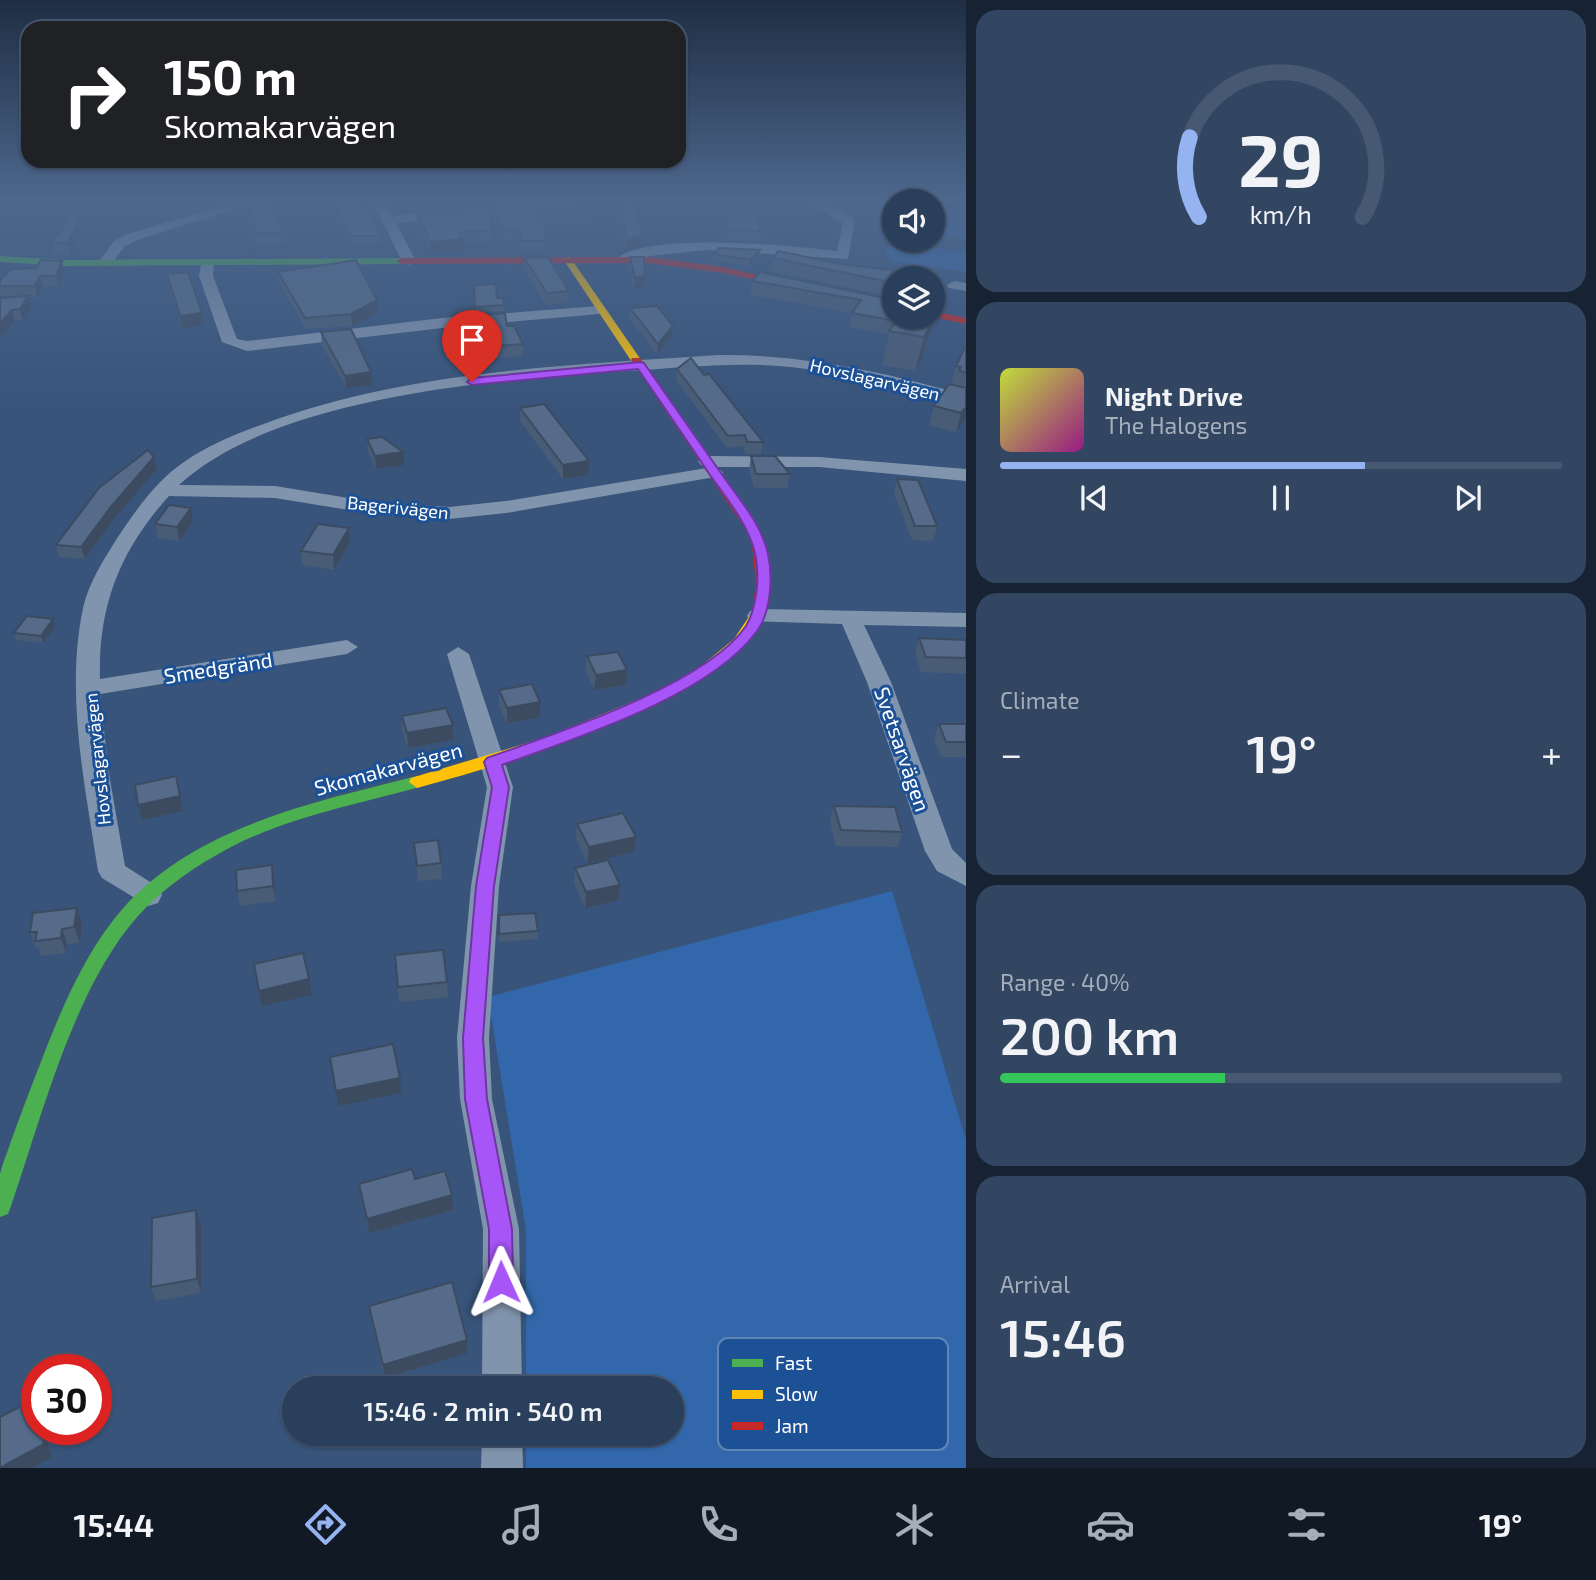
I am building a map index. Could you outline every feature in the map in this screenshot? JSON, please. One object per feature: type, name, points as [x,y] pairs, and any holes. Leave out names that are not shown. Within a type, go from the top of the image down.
[{"type":"street","points":[[206,270],[206,276],[230,342],[247,346],[442,323],[599,310]]},
{"type":"street","name":"Skomakarvägen","points":[[0,1206],[85,978],[148,895],[189,864],[223,844],[262,827],[294,815],[493,762],[584,729],[669,691],[723,658],[751,629],[758,616],[763,594],[762,554],[747,519],[641,365],[599,310],[574,270]]},
{"type":"street","points":[[719,270],[882,303]]},
{"type":"street","points":[[945,317],[966,321]]},
{"type":"street","name":"Hovslagarvägen","points":[[148,895],[112,871],[92,746],[89,688],[94,608],[107,571],[137,523],[183,472],[224,446],[334,405],[436,386],[641,365],[753,358],[846,369],[966,400]]},
{"type":"street","name":"Bagerivägen","points":[[164,490],[286,493],[373,508],[449,513],[499,508],[711,466],[819,462],[966,475]]},
{"type":"street","points":[[758,616],[966,620]]},
{"type":"street","name":"Svetsarvägen","points":[[850,617],[879,682],[939,851],[947,864],[965,875]]},
{"type":"street","name":"Smedgränd","points":[[89,688],[347,647]]},
{"type":"street","points":[[458,654],[500,787],[485,886],[473,1038],[476,1099],[501,1229],[502,1376]]},
{"type":"street","points":[[502,1446],[502,1468]]},
{"type":"shaded area","points":[[892,891],[966,1140],[966,1468],[526,1468],[526,1446],[684,1446],[684,1376],[526,1376],[526,1230],[488,997]]},
{"type":"building","points":[[10,270],[59,270],[56,276],[40,276],[35,286],[0,286],[0,280]]},
{"type":"building","points":[[361,270],[377,300],[351,314],[305,318],[278,272]]},
{"type":"building","points":[[532,270],[556,270],[569,291],[547,293]]},
{"type":"building","points":[[633,270],[645,270],[645,276],[635,278]]},
{"type":"building","points":[[829,270],[882,270],[882,281]]},
{"type":"building","points":[[188,272],[202,313],[180,316],[167,274]]},
{"type":"building","points":[[760,272],[882,297],[882,318],[852,313],[861,300],[752,281]]},
{"type":"building","points":[[496,284],[497,298],[503,298],[504,305],[475,307],[474,285]]},
{"type":"building","points":[[28,296],[20,309],[12,310],[0,323],[0,298]]},
{"type":"building","points":[[657,306],[673,326],[658,344],[630,308]]},
{"type":"building","points":[[505,313],[507,326],[514,326],[523,344],[488,347],[476,316]]},
{"type":"building","points":[[351,329],[371,372],[345,376],[321,332]]},
{"type":"building","points":[[890,329],[928,329],[924,337],[889,331]]},
{"type":"building","points":[[966,345],[966,373],[956,366]]},
{"type":"building","points":[[691,358],[704,375],[709,374],[763,442],[747,442],[745,435],[728,436],[677,369]]},
{"type":"building","points":[[949,384],[966,388],[966,407],[961,413],[934,406]]},
{"type":"building","points":[[544,404],[589,461],[563,465],[520,408]]},
{"type":"building","points":[[382,437],[403,452],[375,456],[367,439]]},
{"type":"building","points":[[148,450],[154,457],[81,547],[56,545],[99,488]]},
{"type":"building","points":[[751,456],[775,456],[790,474],[756,474]]},
{"type":"building","points":[[897,479],[918,480],[937,526],[915,526]]},
{"type":"building","points":[[169,505],[191,508],[177,527],[155,524]]},
{"type":"building","points":[[318,524],[349,528],[333,555],[301,551]]},
{"type":"building","points":[[27,616],[53,619],[41,636],[14,633]]},
{"type":"building","points":[[919,638],[966,640],[966,658],[926,657]]},
{"type":"building","points":[[618,652],[627,670],[596,675],[587,656]]},
{"type":"building","points":[[532,684],[540,702],[507,708],[499,690]]},
{"type":"building","points":[[446,708],[453,725],[407,733],[402,716]]},
{"type":"building","points":[[939,724],[966,724],[966,742],[946,742]]},
{"type":"building","points":[[176,776],[180,796],[138,805],[135,785]]},
{"type":"building","points":[[834,806],[895,807],[902,832],[841,830]]},
{"type":"building","points":[[623,813],[636,837],[589,847],[577,824]]},
{"type":"building","points":[[438,840],[441,863],[417,866],[414,843]]},
{"type":"building","points":[[608,860],[620,885],[586,892],[575,868]]},
{"type":"building","points":[[272,865],[273,886],[237,891],[236,870]]},
{"type":"building","points":[[77,908],[74,927],[62,929],[61,938],[35,941],[37,932],[30,932],[33,913]]},
{"type":"building","points":[[535,913],[538,931],[499,934],[499,915]]},
{"type":"building","points":[[443,950],[447,982],[398,987],[395,955]]},
{"type":"building","points":[[303,953],[309,979],[259,991],[254,964]]},
{"type":"building","points":[[393,1044],[400,1078],[336,1091],[330,1057]]},
{"type":"building","points":[[412,1169],[415,1179],[445,1171],[452,1195],[367,1219],[359,1184]]},
{"type":"building","points":[[196,1210],[197,1279],[151,1287],[152,1218]]},
{"type":"building","points":[[452,1282],[467,1340],[383,1365],[369,1306]]},
{"type":"building","points":[[21,1406],[21,1445],[42,1445],[0,1468],[0,1417]]},
{"type":"traffic: fast","points":[[0,1206],[39,1092],[71,1012],[109,941],[131,912],[160,884],[192,861],[227,842],[302,813],[417,782]]},
{"type":"traffic: slow","points":[[574,270],[636,360]]},
{"type":"traffic: slow","points":[[793,285],[882,304]]},
{"type":"traffic: slow","points":[[417,782],[553,741],[660,697],[705,670],[740,642],[759,612]]},
{"type":"traffic: jam","points":[[720,270],[793,285]]},
{"type":"traffic: jam","points":[[945,317],[966,321]]},
{"type":"traffic: jam","points":[[636,360],[757,537],[763,583],[759,612]]},
{"type":"route","points":[[472,382],[641,365],[747,519],[757,537],[762,554],[763,594],[758,616],[737,646],[723,658],[669,691],[584,729],[493,762],[500,787],[485,886],[473,1038],[476,1099],[501,1229],[501,1282]]}]
